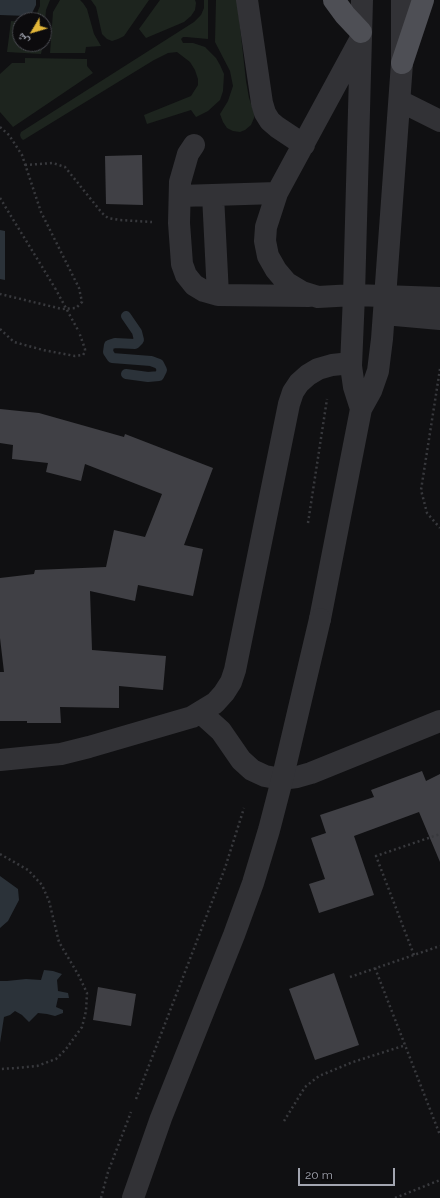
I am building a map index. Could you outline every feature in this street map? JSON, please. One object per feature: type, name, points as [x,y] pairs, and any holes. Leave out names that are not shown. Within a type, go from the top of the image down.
[{"type":"main road","points":[[334,0],[361,36]]},
{"type":"main road","points":[[402,63],[423,0]]},
{"type":"lane","points":[[246,0],[262,103],[265,113],[270,121],[277,127],[304,145]]},
{"type":"lane","points":[[360,409],[354,387],[342,364],[354,295],[362,0]]},
{"type":"lane","points":[[133,1198],[161,1118],[234,935],[253,883],[269,830],[320,619],[360,409],[371,391],[378,371],[385,305],[400,101],[402,63],[402,0]]},
{"type":"lane","points":[[318,297],[302,292],[288,283],[276,270],[268,256],[265,241],[266,227],[277,193],[361,36]]},
{"type":"lane","points":[[400,101],[440,121]]},
{"type":"lane","points":[[194,145],[188,154],[183,167],[180,182],[179,223],[182,264],[186,275],[194,285],[204,291],[218,295],[318,297],[354,295],[385,305],[440,319]]},
{"type":"lane","points":[[180,196],[277,193]]},
{"type":"lane","points":[[213,195],[218,295]]},
{"type":"lane","points":[[385,305],[440,298]]},
{"type":"lane","points":[[0,760],[35,758],[68,752],[192,717],[201,713],[215,703],[224,693],[231,682],[235,670],[289,404],[293,392],[299,383],[318,369],[342,364]]},
{"type":"lane","points":[[201,713],[221,731],[241,760],[252,770],[265,776],[281,779],[311,773],[440,721]]},
{"type":"path","points":[[0,128],[9,135],[18,148],[26,165],[41,212],[79,288],[82,302],[76,308],[62,310],[0,294]]},
{"type":"path","points":[[26,165],[53,163],[65,167],[102,213],[108,218],[179,223]]},
{"type":"path","points":[[0,198],[79,332],[85,352],[83,355],[75,356],[43,350],[14,342],[0,329]]},
{"type":"path","points":[[307,530],[342,364]]},
{"type":"path","points":[[440,369],[420,490],[427,513],[440,528]]},
{"type":"path","points":[[136,1100],[225,868],[244,807]]},
{"type":"path","points":[[414,955],[376,856],[440,834]]},
{"type":"path","points":[[0,854],[28,870],[42,885],[59,942],[79,976],[86,993],[86,1011],[82,1027],[66,1049],[56,1059],[36,1066],[0,1069]]},
{"type":"path","points":[[350,977],[440,946]]},
{"type":"path","points":[[375,968],[440,1135]]},
{"type":"path","points":[[284,1121],[306,1087],[319,1076],[353,1062],[406,1045]]},
{"type":"path","points":[[101,1198],[108,1172],[133,1107]]},
{"type":"path","points":[[395,1198],[440,1180]]},
{"type":"shaded area","points":[[0,0],[36,0],[36,5],[32,12],[12,12],[12,15],[0,15]]},
{"type":"shaded area","points":[[40,0],[50,0],[46,12],[37,12],[40,6]]},
{"type":"shaded area","points":[[60,0],[80,0],[87,9],[94,34],[101,46],[86,47],[85,53],[50,53],[52,52],[53,12]]},
{"type":"shaded area","points":[[91,0],[149,0],[124,36],[112,41],[107,39],[102,34],[96,7]]},
{"type":"shaded area","points":[[160,0],[195,0],[195,10],[184,22],[146,38],[139,29]]},
{"type":"shaded area","points":[[204,0],[208,0],[208,39],[183,37],[181,39],[183,43],[193,43],[205,47],[216,58],[224,74],[223,91],[220,100],[208,111],[196,117],[191,110],[147,124],[144,115],[191,96],[198,85],[195,70],[190,62],[177,52],[168,53],[154,60],[25,139],[23,140],[21,138],[21,132],[194,22],[201,15],[204,8]]},
{"type":"shaded area","points":[[216,0],[237,0],[246,81],[249,98],[254,112],[254,118],[251,125],[240,132],[227,128],[220,114],[228,101],[233,86],[230,71],[215,42]]},
{"type":"shaded area","points":[[11,21],[12,52],[41,52],[41,54],[7,52]]},
{"type":"shaded area","points":[[25,58],[87,59],[87,66],[93,73],[13,127],[0,112],[0,74],[12,63],[25,63]]},
{"type":"shaded area","points":[[0,230],[5,231],[5,280],[0,279]]},
{"type":"shaded area","points":[[0,876],[18,889],[19,900],[8,921],[0,928]]},
{"type":"shaded area","points":[[44,970],[62,974],[57,980],[58,991],[68,993],[69,998],[58,998],[56,1007],[63,1010],[63,1013],[55,1016],[38,1013],[29,1022],[15,1011],[4,1017],[0,1043],[0,981],[26,979],[41,980]]},
{"type":"building","points":[[142,155],[143,205],[106,204],[105,156]]},
{"type":"building","points":[[0,409],[39,413],[124,437],[125,434],[213,468],[184,545],[203,549],[193,596],[138,585],[135,601],[90,591],[92,650],[166,656],[163,690],[119,686],[119,708],[60,707],[61,723],[0,721],[0,672],[4,672],[0,638],[0,578],[34,574],[35,570],[106,567],[114,530],[145,537],[162,494],[85,464],[81,481],[46,472],[48,463],[12,459],[13,445],[0,443]]},
{"type":"building","points":[[422,771],[426,781],[440,774],[440,862],[419,812],[354,836],[374,895],[319,913],[309,884],[325,879],[311,838],[326,833],[320,815],[374,797],[371,790]]},
{"type":"building","points":[[334,973],[359,1045],[315,1060],[289,989]]},
{"type":"building","points":[[98,987],[136,994],[131,1026],[93,1020]]},
{"type":"waterway","points":[[126,316],[137,332],[139,340],[135,344],[115,343],[109,345],[108,352],[112,358],[151,361],[159,364],[162,370],[159,376],[148,377],[126,374]]}]
